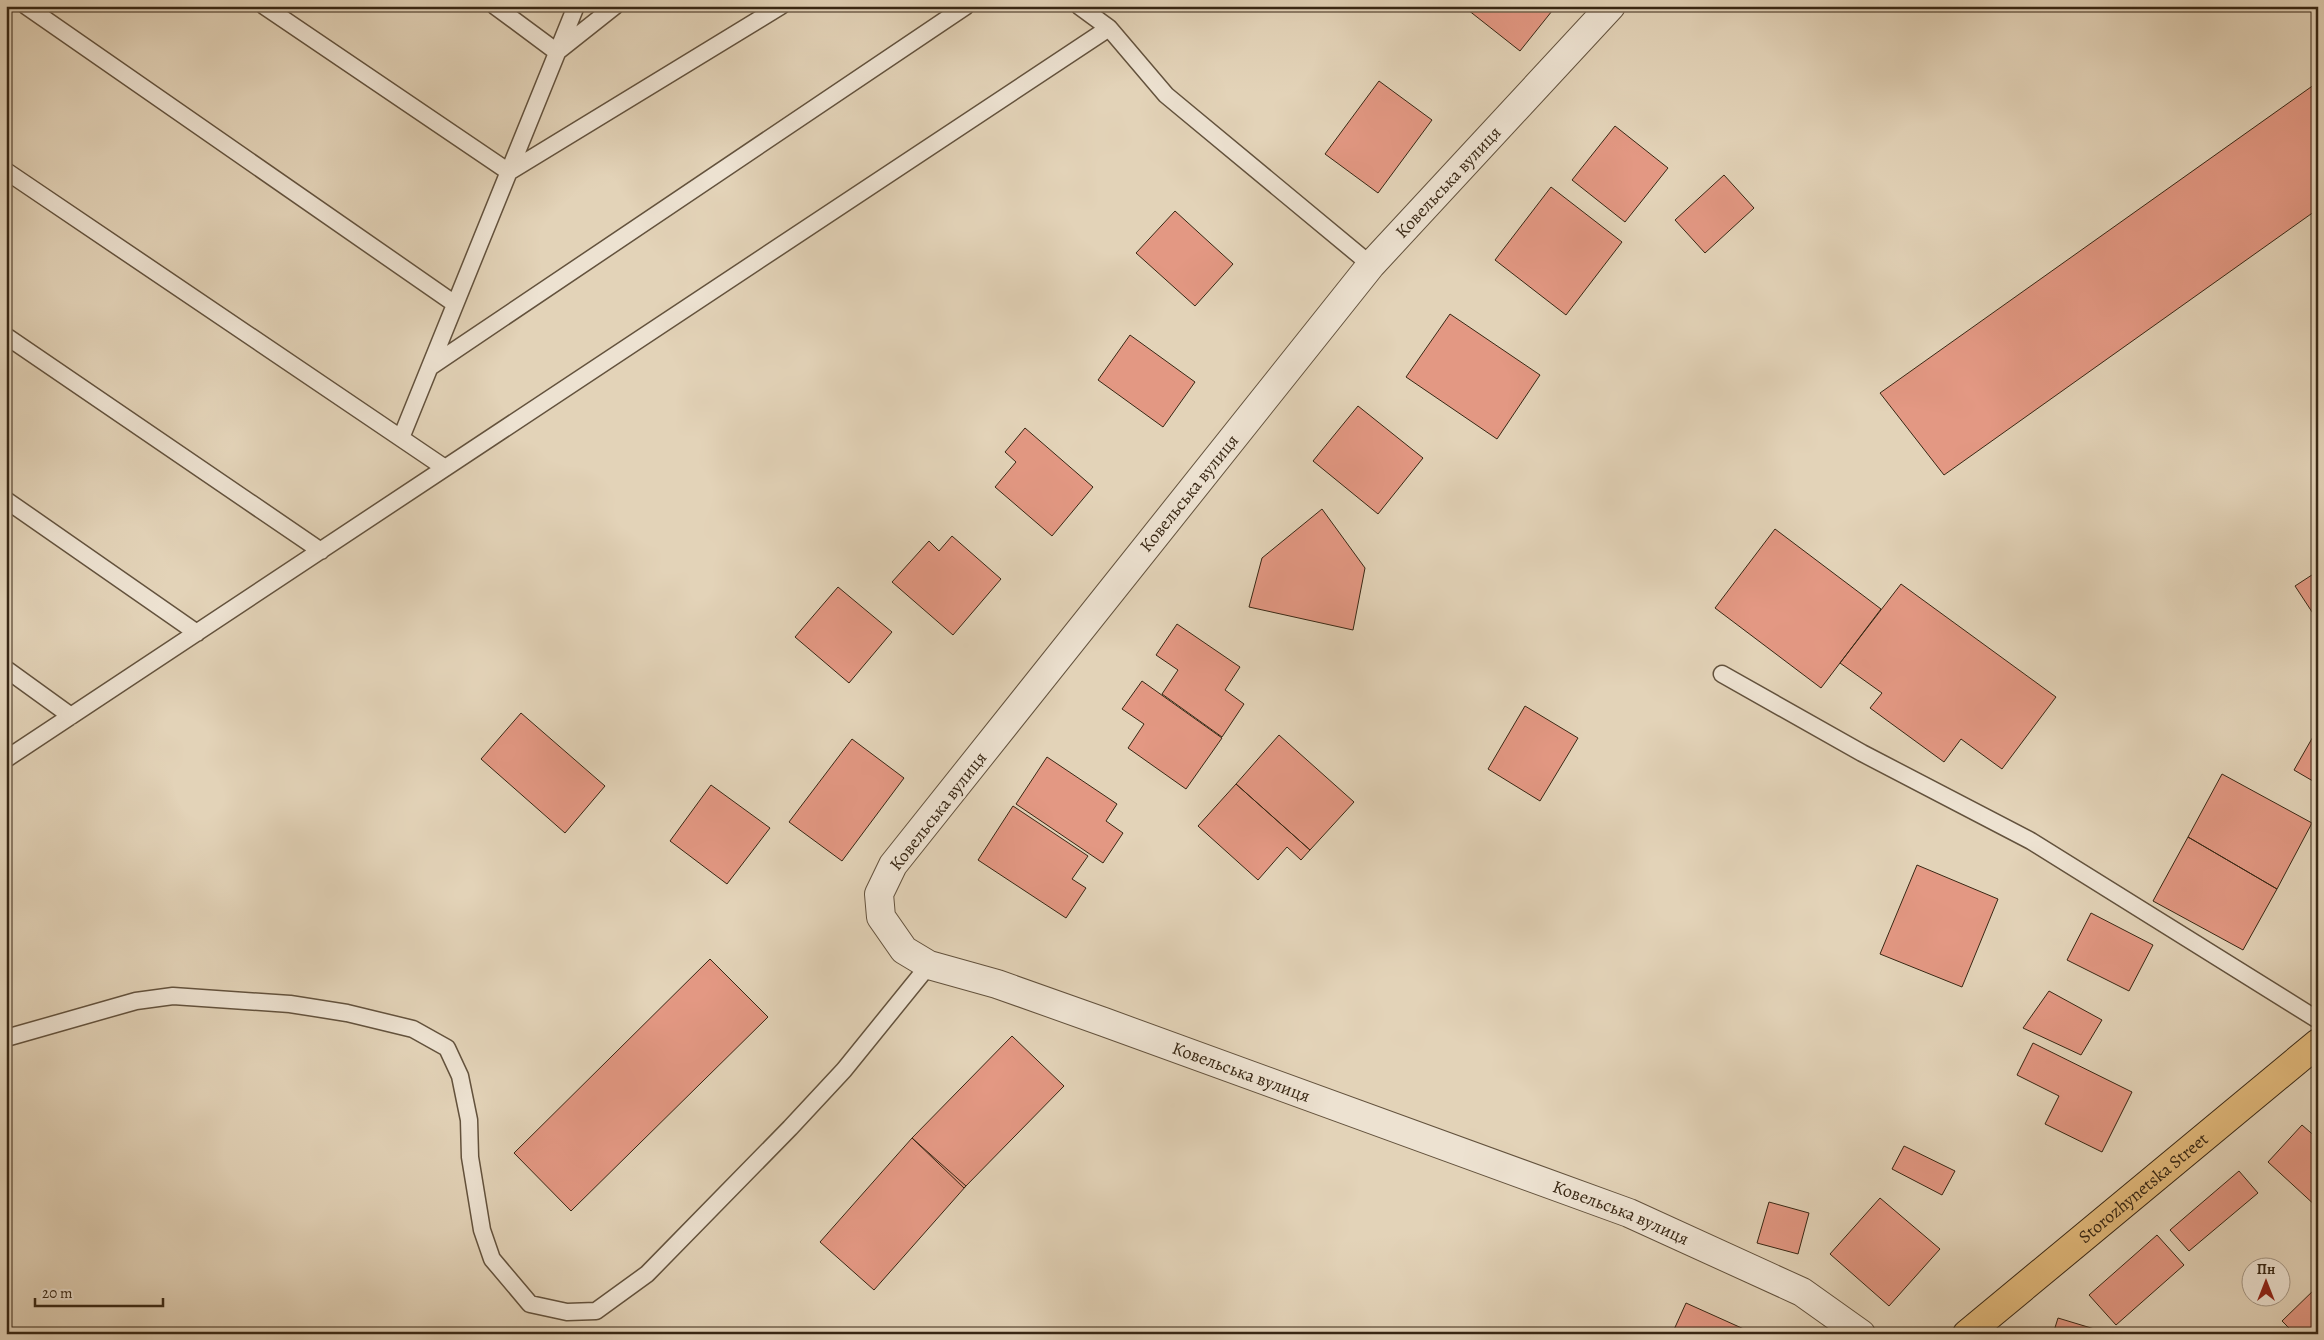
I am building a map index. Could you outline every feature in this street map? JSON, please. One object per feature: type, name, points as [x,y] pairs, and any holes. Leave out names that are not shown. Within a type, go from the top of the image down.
[{"type":"main road","name":"Storozhynetska Street","points":[[1968,1334],[2318,1043]]},
{"type":"street","name":"Ковельська вулиця","points":[[1611,6],[1371,265],[893,865],[879,894],[881,917],[904,950],[929,965],[997,984],[1629,1213],[1802,1292],[1861,1334]]},
{"type":"lane","points":[[26,6],[455,304]]},
{"type":"lane","points":[[264,6],[509,172]]},
{"type":"lane","points":[[495,6],[558,52]]},
{"type":"lane","points":[[401,438],[576,6]]},
{"type":"lane","points":[[558,52],[615,6]]},
{"type":"lane","points":[[509,172],[781,6]]},
{"type":"lane","points":[[430,368],[966,6]]},
{"type":"lane","points":[[1079,6],[1109,28],[1166,95],[1371,265]]},
{"type":"lane","points":[[6,759],[1109,28]]},
{"type":"lane","points":[[6,171],[445,468]]},
{"type":"lane","points":[[6,336],[321,551]]},
{"type":"lane","points":[[6,500],[197,633]]},
{"type":"lane","points":[[6,670],[71,716]]},
{"type":"lane","points":[[1722,674],[1862,753],[2031,841],[2318,1020]]},
{"type":"lane","points":[[6,1038],[136,1001],[173,996],[290,1004],[347,1013],[413,1029],[447,1048],[460,1076],[470,1120],[470,1157],[482,1230],[492,1259],[530,1304],[567,1312],[596,1311],[647,1274],[790,1128],[844,1070],[929,965]]},
{"type":"building","points":[[1463,6],[1556,6],[1520,51]]},
{"type":"building","points":[[1379,81],[1432,120],[1378,193],[1325,154]]},
{"type":"building","points":[[2318,82],[2318,209],[1944,475],[1880,393]]},
{"type":"building","points":[[1615,126],[1668,168],[1625,222],[1572,180]]},
{"type":"building","points":[[1724,175],[1754,208],[1705,253],[1675,220]]},
{"type":"building","points":[[1551,187],[1622,242],[1566,315],[1495,260]]},
{"type":"building","points":[[1175,211],[1233,264],[1195,306],[1136,253]]},
{"type":"building","points":[[1450,314],[1540,375],[1497,439],[1406,377]]},
{"type":"building","points":[[1130,335],[1195,382],[1163,427],[1098,380]]},
{"type":"building","points":[[1358,406],[1423,458],[1378,514],[1313,461]]},
{"type":"building","points":[[1025,428],[1093,487],[1052,536],[995,487],[1016,462],[1005,452]]},
{"type":"building","points":[[1322,509],[1365,568],[1353,630],[1249,607],[1262,558]]},
{"type":"building","points":[[1775,529],[1881,609],[1821,688],[1715,608]]},
{"type":"building","points":[[952,536],[1001,579],[953,635],[892,582],[929,541],[939,551]]},
{"type":"building","points":[[2318,571],[2318,621],[2295,586]]},
{"type":"building","points":[[1901,584],[2056,697],[2002,769],[1961,739],[1944,762],[1870,708],[1882,693],[1840,663]]},
{"type":"building","points":[[838,587],[892,632],[849,683],[795,637]]},
{"type":"building","points":[[1177,624],[1240,667],[1225,690],[1244,704],[1222,737],[1162,694],[1178,670],[1156,655]]},
{"type":"building","points":[[1142,681],[1222,738],[1186,789],[1128,748],[1144,724],[1122,709]]},
{"type":"building","points":[[1525,706],[1578,738],[1540,801],[1488,769]]},
{"type":"building","points":[[521,713],[605,786],[565,833],[481,759]]},
{"type":"building","points":[[2318,728],[2318,784],[2294,770]]},
{"type":"building","points":[[1279,735],[1354,802],[1310,850],[1236,784]]},
{"type":"building","points":[[852,739],[904,778],[842,861],[789,822]]},
{"type":"building","points":[[1047,757],[1117,804],[1106,821],[1123,833],[1103,863],[1016,804]]},
{"type":"building","points":[[2222,774],[2312,823],[2277,889],[2188,837]]},
{"type":"building","points":[[1236,784],[1310,850],[1301,860],[1287,847],[1258,880],[1198,826]]},
{"type":"building","points":[[711,785],[770,828],[727,884],[670,841]]},
{"type":"building","points":[[1013,806],[1088,856],[1072,879],[1086,888],[1066,918],[978,860]]},
{"type":"building","points":[[2188,837],[2277,889],[2243,950],[2153,901]]},
{"type":"building","points":[[1917,865],[1998,899],[1962,987],[1880,954]]},
{"type":"building","points":[[2091,913],[2153,945],[2129,991],[2067,960]]},
{"type":"building","points":[[710,959],[768,1017],[571,1211],[514,1153]]},
{"type":"building","points":[[2049,991],[2102,1020],[2081,1055],[2023,1028]]},
{"type":"building","points":[[1012,1036],[1064,1086],[964,1188],[912,1138]]},
{"type":"building","points":[[2033,1043],[2132,1092],[2102,1152],[2045,1124],[2059,1096],[2017,1075]]},
{"type":"building","points":[[2302,1125],[2318,1139],[2318,1208],[2268,1162]]},
{"type":"building","points":[[912,1138],[966,1186],[874,1290],[820,1242]]},
{"type":"building","points":[[1904,1146],[1955,1171],[1942,1195],[1892,1169]]},
{"type":"building","points":[[2239,1171],[2258,1193],[2189,1251],[2170,1230]]},
{"type":"building","points":[[1880,1198],[1940,1249],[1889,1306],[1830,1254]]},
{"type":"building","points":[[1769,1202],[1809,1213],[1798,1254],[1757,1243]]},
{"type":"building","points":[[2157,1235],[2184,1265],[2116,1325],[2089,1295]]},
{"type":"building","points":[[2318,1286],[2318,1334],[2295,1334],[2282,1321]]},
{"type":"building","points":[[1686,1303],[1755,1334],[1672,1334]]},
{"type":"building","points":[[2058,1318],[2111,1334],[2053,1334]]}]
